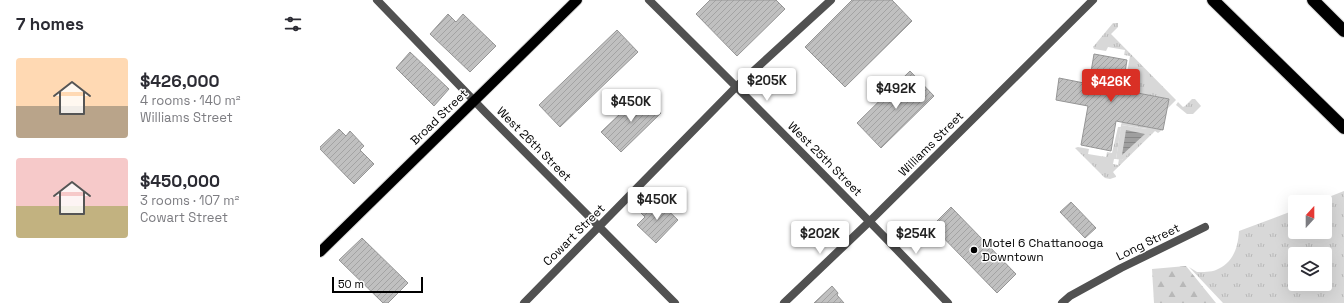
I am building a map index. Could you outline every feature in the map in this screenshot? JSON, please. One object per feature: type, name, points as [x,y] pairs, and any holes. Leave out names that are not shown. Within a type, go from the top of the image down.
[{"type":"highway","points":[[1213,0],[1344,128]]},
{"type":"highway","points":[[1314,0],[1344,31]]},
{"type":"main road","name":"Broad Street","points":[[320,252],[577,0]]},
{"type":"street","name":"West 26th Street","points":[[377,0],[474,101],[675,303]]},
{"type":"street","name":"West 25th Street","points":[[649,0],[870,220],[948,303]]},
{"type":"street","name":"Cowart Street","points":[[524,303],[737,86],[831,0]]},
{"type":"street","name":"Williams Street","points":[[784,303],[1093,0]]},
{"type":"street","name":"Long Street","points":[[1062,303],[1070,296],[1121,268],[1205,227]]},
{"type":"green space","points":[[1113,23],[1118,23],[1118,27],[1111,34],[1176,100],[1167,109],[1169,99],[1129,91],[1123,96],[1130,56],[1124,55],[1125,50],[1108,47],[1106,51],[1094,49],[1093,47]]},
{"type":"green space","points":[[1192,99],[1195,99],[1201,106],[1193,114],[1187,114],[1176,105],[1178,102],[1183,107]]},
{"type":"green space","points":[[1122,122],[1162,130],[1158,133],[1155,131],[1113,172],[1116,177],[1110,179],[1105,178],[1075,148],[1078,147],[1089,149],[1088,154],[1106,157],[1107,152],[1112,153],[1118,127],[1121,127],[1116,159],[1114,159],[1113,164],[1118,165],[1119,159],[1122,160],[1147,129],[1121,125]]},
{"type":"green space","points":[[1121,125],[1147,129],[1149,134],[1122,160],[1116,159]]},
{"type":"green space","points":[[1344,191],[1344,303],[1223,303],[1189,267],[1197,272],[1207,272],[1222,267],[1234,254],[1239,231],[1288,213],[1288,239],[1332,239],[1332,196]]},
{"type":"green space","points":[[1186,266],[1216,303],[1154,303],[1152,269]]},
{"type":"shaded area","points":[[1126,130],[1145,134],[1122,155]]},
{"type":"building","points":[[710,0],[776,0],[785,9],[737,56],[696,14]]},
{"type":"building","points":[[852,0],[892,0],[912,21],[845,87],[805,47]]},
{"type":"building","points":[[448,14],[456,22],[463,14],[496,46],[470,72],[430,34]]},
{"type":"building","points":[[617,30],[638,52],[560,127],[539,105]]},
{"type":"building","points":[[410,52],[449,89],[434,106],[396,68]]},
{"type":"building","points":[[1094,54],[1127,60],[1122,90],[1169,99],[1163,130],[1116,121],[1111,151],[1081,145],[1088,106],[1056,100],[1059,78],[1089,84]]},
{"type":"building","points":[[910,71],[934,96],[881,148],[857,123]]},
{"type":"building","points":[[642,93],[661,113],[621,152],[601,132]]},
{"type":"building","points":[[339,129],[346,136],[350,131],[364,146],[360,150],[374,164],[354,184],[320,149],[320,147]]},
{"type":"building","points":[[655,198],[678,220],[656,243],[637,225],[645,217],[641,213]]},
{"type":"building","points":[[1071,202],[1096,228],[1085,238],[1060,212]]},
{"type":"building","name":"Motel 6 Chattanooga Downtown","points":[[951,207],[1016,274],[997,293],[932,226]]},
{"type":"building","points":[[362,238],[408,283],[388,303],[383,303],[339,260]]},
{"type":"building","points":[[832,286],[844,303],[814,303]]},
{"type":"place","name":"Motel 6 Chattanooga Downtown","points":[[974,250]]}]
